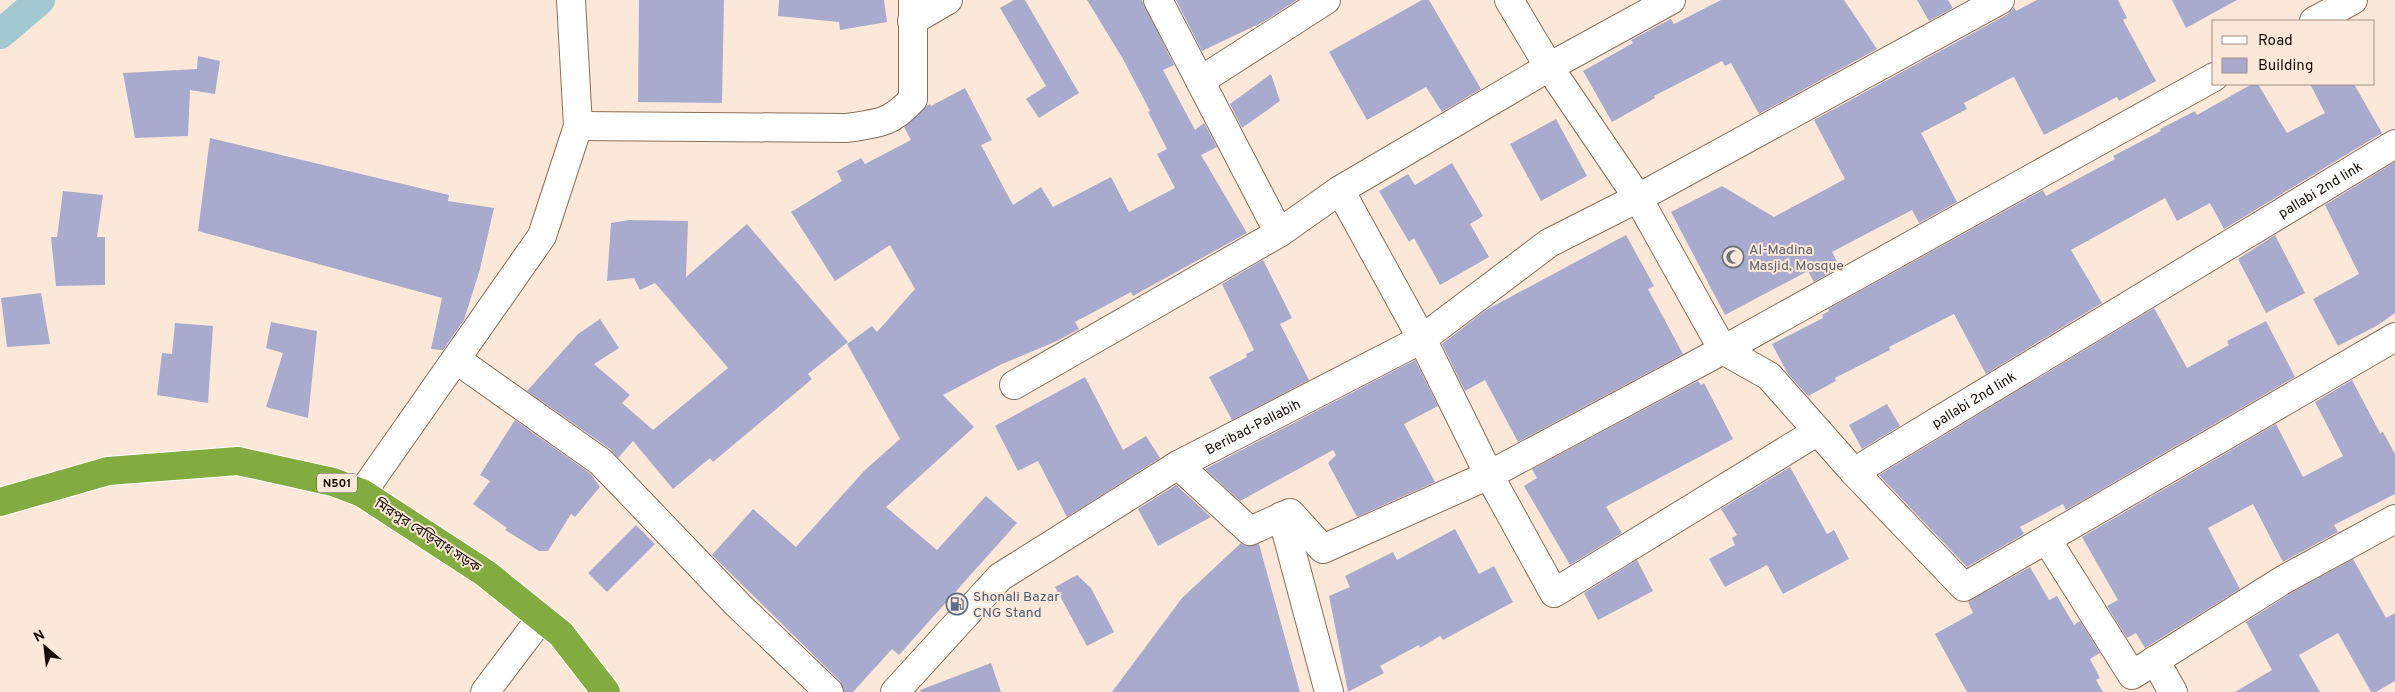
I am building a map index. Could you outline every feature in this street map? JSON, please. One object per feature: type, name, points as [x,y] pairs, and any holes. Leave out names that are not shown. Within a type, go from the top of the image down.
[{"type":"highway","name":"মিরপুর বেড়িবাধ সড়ক","points":[[0,502],[108,471],[238,461],[333,482],[362,493],[485,573],[562,634],[606,692]]},
{"type":"street","points":[[362,493],[457,360],[542,236],[578,126],[571,0]]},
{"type":"street","points":[[578,126],[847,128],[878,124],[897,116],[912,99],[912,10],[948,0]]},
{"type":"street","points":[[1158,0],[1279,233]]},
{"type":"street","points":[[1200,81],[1326,0]]},
{"type":"street","points":[[1509,0],[1549,67],[1638,198],[1723,350],[1769,376],[1854,472],[1964,587],[2395,336]]},
{"type":"street","points":[[1014,385],[1279,233],[1340,190],[1549,67],[1671,0]]},
{"type":"street","name":"Beribad-Pallabih","points":[[894,692],[1000,577],[1178,465],[1422,339],[1549,243],[1638,198],[2000,0]]},
{"type":"street","points":[[2316,20],[2353,0]]},
{"type":"street","points":[[1178,465],[1250,531],[1290,513],[1323,549],[1489,475],[1723,350],[2212,78]]},
{"type":"street","name":"pallabi 2nd link","points":[[1854,472],[2395,144]]},
{"type":"street","points":[[1340,190],[1422,339],[1489,475],[1554,593],[1818,431]]},
{"type":"street","points":[[457,360],[601,462],[738,604],[829,692]]},
{"type":"street","points":[[1282,516],[1329,692]]},
{"type":"street","points":[[2046,540],[2132,675],[2283,580],[2395,519]]},
{"type":"street","points":[[485,692],[541,618]]},
{"type":"street","points":[[2155,660],[2173,692]]},
{"type":"building","points":[[639,0],[724,0],[722,103],[638,102]]},
{"type":"building","points":[[779,0],[884,0],[887,22],[840,30],[839,22],[778,16]]},
{"type":"building","points":[[1014,0],[1025,0],[1079,93],[1039,118],[1026,99],[1046,86],[1000,8]]},
{"type":"building","points":[[1087,0],[1142,0],[1174,65],[1163,70],[1195,130],[1204,123],[1217,147],[1201,155],[1247,233],[1133,296],[1131,292],[1075,322],[1079,329],[1057,341],[1002,364],[943,395],[974,427],[886,507],[937,550],[986,496],[1017,523],[899,655],[892,649],[853,692],[844,692],[840,681],[712,555],[753,509],[796,547],[864,471],[900,439],[847,344],[872,326],[877,332],[915,289],[890,245],[835,281],[791,212],[842,181],[837,171],[861,158],[865,164],[911,140],[904,127],[926,106],[930,104],[931,106],[965,88],[992,140],[981,145],[1013,205],[1041,187],[1053,207],[1111,177],[1129,212],[1175,188],[1157,154],[1167,149],[1148,112],[1150,111],[1123,59]]},
{"type":"building","points":[[1176,0],[1297,0],[1263,22],[1202,51]]},
{"type":"building","points":[[1422,0],[1429,0],[1481,89],[1442,112],[1426,87],[1367,120],[1329,52]]},
{"type":"building","points":[[1721,0],[1844,0],[1877,49],[1759,114],[1731,63],[1725,66],[1722,61],[1654,96],[1655,98],[1612,122],[1583,71],[1633,43],[1631,40],[1671,19],[1674,24]]},
{"type":"building","points":[[1917,0],[1948,0],[1953,8],[1929,21]]},
{"type":"building","points":[[2037,0],[2118,0],[2127,18],[2123,20],[2156,81],[2119,101],[2117,97],[2044,135],[2014,77],[1964,103],[1967,109],[1921,133],[1957,202],[1919,223],[1912,210],[1832,252],[1840,267],[1814,282],[1808,271],[1725,315],[1671,212],[1722,186],[1774,217],[1845,179],[1814,120],[2008,14],[2014,7],[2016,11]]},
{"type":"building","points":[[2172,0],[2237,0],[2186,28]]},
{"type":"building","points":[[198,56],[220,61],[215,94],[190,90],[188,136],[135,138],[123,73],[197,69]]},
{"type":"building","points":[[1271,74],[1280,101],[1242,128],[1230,104]]},
{"type":"building","points":[[2250,85],[2259,85],[2287,133],[2325,113],[2311,85],[2355,85],[2382,133],[2224,229],[2210,203],[2177,221],[2165,198],[2071,250],[2102,303],[1986,374],[1954,314],[1889,347],[1890,350],[1835,378],[1836,381],[1808,396],[1788,374],[1772,344],[1823,318],[1822,315],[1829,311],[1828,309],[2043,190],[2046,196],[2115,159],[2113,156],[2161,131],[2160,129],[2195,111],[2197,115]]},
{"type":"building","points":[[1556,119],[1587,176],[1541,201],[1510,144]]},
{"type":"building","points":[[210,138],[449,195],[448,201],[494,208],[480,269],[464,320],[443,350],[431,349],[442,298],[198,231]]},
{"type":"building","points":[[2395,162],[2395,313],[2378,325],[2338,346],[2313,299],[2359,274],[2325,205]]},
{"type":"building","points":[[1452,163],[1483,216],[1470,224],[1489,257],[1440,285],[1414,238],[1409,242],[1379,191],[1408,174],[1415,185]]},
{"type":"building","points":[[63,191],[103,195],[97,237],[105,237],[105,285],[56,286],[51,237],[57,237]]},
{"type":"building","points":[[629,220],[688,221],[686,277],[747,224],[848,342],[808,374],[812,379],[713,462],[710,458],[673,489],[633,441],[618,458],[610,449],[527,391],[578,334],[600,319],[619,348],[594,364],[630,395],[622,403],[653,430],[728,368],[655,283],[640,290],[634,278],[607,281],[611,223]]},
{"type":"building","points":[[1626,235],[1654,286],[1648,289],[1683,354],[1518,442],[1485,380],[1465,391],[1442,344],[1486,310]]},
{"type":"building","points":[[2275,235],[2305,293],[2266,313],[2238,259]]},
{"type":"building","points":[[1263,260],[1292,318],[1280,324],[1309,380],[1232,420],[1209,377],[1247,357],[1246,354],[1254,350],[1222,284]]},
{"type":"building","points":[[41,293],[50,344],[7,347],[1,298]]},
{"type":"building","points":[[2154,308],[2187,368],[2229,345],[2227,341],[2266,321],[2295,377],[2066,510],[2063,504],[2020,527],[2024,534],[1967,567],[1879,475]]},
{"type":"building","points":[[271,322],[317,331],[308,418],[266,407],[283,353],[266,348]]},
{"type":"building","points":[[175,323],[213,326],[208,403],[157,395],[162,353],[172,354]]},
{"type":"building","points":[[1415,360],[1438,406],[1404,424],[1435,482],[1357,517],[1328,463],[1336,455],[1333,450],[1240,501],[1205,469]]},
{"type":"building","points":[[1085,377],[1123,450],[1146,436],[1160,458],[1067,517],[1038,461],[1018,471],[995,426]]},
{"type":"building","points":[[2352,380],[2380,433],[2383,432],[2395,454],[2395,494],[2334,525],[2338,532],[2283,562],[2253,504],[2208,528],[2240,589],[2145,648],[2136,633],[2127,638],[2107,606],[2118,600],[2082,537],[2276,424],[2303,477],[2343,456],[2315,402]]},
{"type":"building","points":[[1698,381],[1701,385],[1704,383],[1733,439],[1606,507],[1622,533],[1570,565],[1524,486],[1537,478],[1532,469]]},
{"type":"building","points":[[1887,404],[1900,426],[1862,449],[1849,425]]},
{"type":"building","points":[[515,420],[591,474],[600,487],[575,517],[571,514],[548,551],[539,551],[505,530],[507,528],[473,504],[490,481],[480,475]]},
{"type":"building","points":[[1790,467],[1827,534],[1834,530],[1849,559],[1783,594],[1767,565],[1725,587],[1709,559],[1735,545],[1732,538],[1737,535],[1721,509]]},
{"type":"building","points":[[1176,485],[1211,517],[1158,546],[1138,509]]},
{"type":"building","points":[[636,525],[655,544],[607,592],[588,573]]},
{"type":"building","points":[[1455,529],[1479,574],[1494,566],[1513,602],[1443,640],[1440,636],[1420,648],[1419,645],[1380,666],[1384,673],[1348,692],[1329,596],[1350,587],[1345,576],[1393,552],[1397,560]]},
{"type":"building","points":[[1241,543],[1248,546],[1259,544],[1300,692],[1112,692],[1182,598]]},
{"type":"building","points":[[2353,559],[2386,618],[2395,613],[2395,681],[2376,692],[2371,692],[2338,633],[2299,655],[2320,692],[2235,692],[2272,670],[2246,622],[2291,593]]},
{"type":"building","points":[[1637,560],[1653,591],[1598,620],[1584,593]]},
{"type":"building","points":[[2030,567],[2049,600],[2057,596],[2074,625],[2080,621],[2100,653],[2090,659],[2100,678],[2096,680],[2103,692],[1967,692],[1935,634],[1973,613],[1968,602]]},
{"type":"building","points":[[1077,575],[1091,588],[1114,632],[1087,646],[1055,587]]},
{"type":"building","points":[[991,663],[1001,692],[921,692],[920,690]]},
{"type":"waterway","points":[[0,34],[40,0]]},
{"type":"place","name":"Al-Madina Masjid, Mosque","points":[[1733,257]]},
{"type":"place","name":"Shonali Bazar CNG Stand","points":[[957,604]]}]
